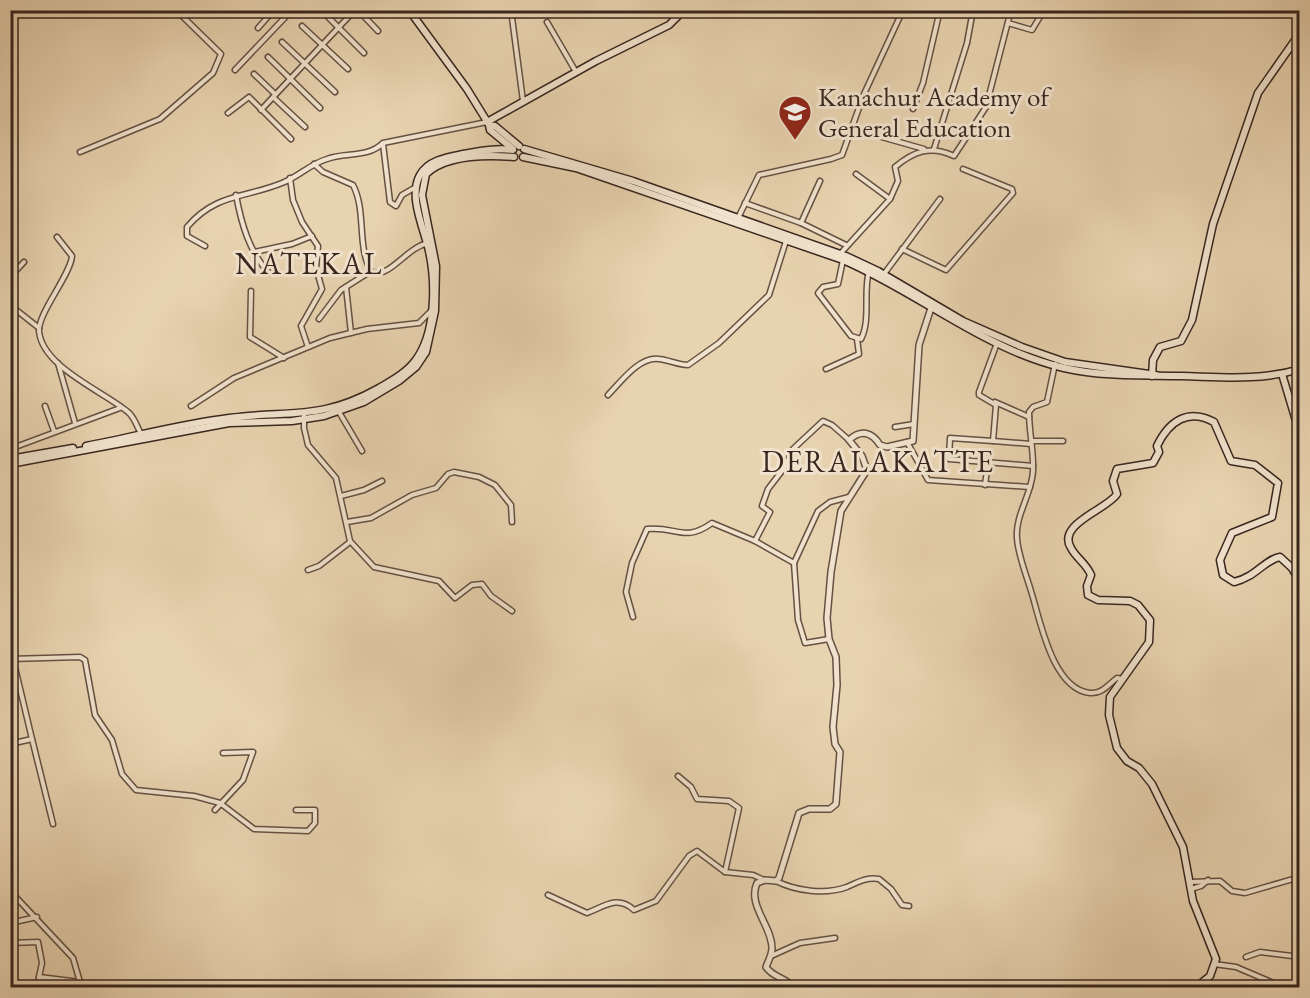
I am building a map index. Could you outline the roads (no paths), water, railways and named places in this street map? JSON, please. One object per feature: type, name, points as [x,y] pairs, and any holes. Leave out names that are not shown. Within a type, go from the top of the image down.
[{"type":"main road","points":[[409,10],[461,80],[490,130],[518,150]]},
{"type":"main road","points":[[488,123],[576,72],[669,25],[684,10]]},
{"type":"main road","points":[[1153,375],[1153,360],[1160,347],[1181,341],[1192,320],[1213,224],[1258,93],[1298,37]]},
{"type":"main road","points":[[488,123],[495,126],[523,157],[576,168],[738,219],[786,240],[826,251]]},
{"type":"main road","points":[[496,150],[500,144],[499,138]]},
{"type":"main road","points":[[429,242],[416,188],[420,174],[433,162],[455,156],[496,150],[518,150],[589,167],[842,257],[884,274],[932,306],[1056,362]]},
{"type":"main road","points":[[10,464],[228,418],[303,417],[339,412],[378,394],[416,367],[430,343],[433,311],[432,275],[422,195],[426,174],[434,168],[451,162],[518,150]]},
{"type":"main road","points":[[842,257],[997,342],[1101,375],[1236,378],[1282,374],[1299,369]]},
{"type":"main road","points":[[303,417],[354,401],[410,366],[424,344],[433,311]]},
{"type":"main road","points":[[1282,374],[1299,434]]},
{"type":"main road","points":[[1195,987],[1210,976],[1214,964],[1214,951],[1189,886],[1183,848],[1152,784],[1139,768],[1127,761],[1117,748],[1109,715],[1110,697],[1149,642],[1150,620],[1138,605],[1130,601],[1098,600],[1088,595],[1087,586],[1091,575],[1082,559],[1071,549],[1069,542],[1078,521],[1113,501],[1117,494],[1113,481],[1117,469],[1153,463],[1159,452],[1157,446],[1161,438],[1178,419],[1200,415],[1214,422],[1230,460],[1255,465],[1278,483],[1272,517],[1232,533],[1220,560],[1223,575],[1234,582],[1246,580],[1256,574],[1272,558],[1280,557],[1292,568],[1299,582]]},
{"type":"main road","points":[[10,459],[143,437]]},
{"type":"street","points":[[80,152],[160,119],[213,73],[221,54],[176,10]]},
{"type":"street","points":[[258,28],[274,10]]},
{"type":"street","points":[[235,70],[292,10]]},
{"type":"street","points":[[261,110],[356,10],[378,31]]},
{"type":"street","points":[[511,10],[520,89],[524,101]]},
{"type":"street","points":[[738,219],[759,175],[831,159],[842,154],[864,94],[903,10]]},
{"type":"street","points":[[913,109],[923,83],[940,10]]},
{"type":"street","points":[[933,149],[968,43],[974,10]]},
{"type":"street","points":[[871,134],[954,156],[986,107],[1011,10]]},
{"type":"street","points":[[1008,23],[1032,30],[1044,10]]},
{"type":"street","points":[[324,13],[364,53]]},
{"type":"street","points":[[547,22],[576,72]]},
{"type":"street","points":[[302,26],[348,69]]},
{"type":"street","points":[[282,42],[335,92]]},
{"type":"street","points":[[268,57],[320,108]]},
{"type":"street","points":[[254,74],[305,128]]},
{"type":"street","points":[[228,113],[247,97],[291,139]]},
{"type":"street","points":[[205,246],[187,236],[187,227],[196,216],[236,195],[282,183],[328,158],[375,151],[383,143],[488,123]]},
{"type":"street","points":[[383,143],[390,202],[396,206],[402,195],[416,188]]},
{"type":"street","points":[[869,271],[864,287],[865,332],[861,339],[857,339],[851,336],[818,293],[823,287],[838,284],[846,245],[890,199],[898,181],[895,167],[924,149]]},
{"type":"street","points":[[314,164],[323,172],[348,182],[356,191],[366,262],[371,271],[380,275],[414,246],[429,242]]},
{"type":"street","points":[[902,249],[942,269],[947,269],[1013,193],[1012,189],[963,169]]},
{"type":"street","points":[[856,174],[890,199]]},
{"type":"street","points":[[291,178],[292,200],[318,246],[316,268],[322,289],[301,326],[308,347]]},
{"type":"street","points":[[801,223],[820,181]]},
{"type":"street","points":[[236,195],[240,219],[259,262],[269,273]]},
{"type":"street","points":[[884,274],[940,199]]},
{"type":"street","points":[[744,203],[801,223],[846,245]]},
{"type":"street","points":[[254,252],[292,244],[312,236]]},
{"type":"street","points":[[57,237],[72,255],[71,264],[62,276],[39,328],[43,349],[58,363],[120,408],[129,412],[143,437]]},
{"type":"street","points":[[608,395],[631,371],[649,360],[657,358],[688,365],[719,343],[769,295],[786,240]]},
{"type":"street","points":[[10,277],[24,262]]},
{"type":"street","points":[[319,319],[346,286],[371,271]]},
{"type":"street","points":[[346,286],[351,333]]},
{"type":"street","points":[[250,291],[250,337],[284,358]]},
{"type":"street","points":[[10,306],[39,328]]},
{"type":"street","points":[[849,440],[857,433],[863,432],[875,437],[880,446],[887,447],[913,441],[914,401],[920,345],[932,306]]},
{"type":"street","points":[[191,406],[234,378],[308,347],[351,333],[419,323],[433,311]]},
{"type":"street","points":[[826,369],[859,354],[857,339]]},
{"type":"street","points":[[997,342],[979,395],[1029,417]]},
{"type":"street","points":[[1056,362],[1047,402],[1033,407],[1029,417],[1033,466],[1030,488],[1017,527],[1018,547],[1041,627],[1055,663],[1073,686],[1089,693],[1102,692],[1117,678],[1124,679]]},
{"type":"street","points":[[58,363],[75,423]]},
{"type":"street","points":[[993,441],[996,410],[994,402]]},
{"type":"street","points":[[45,406],[54,431]]},
{"type":"street","points":[[10,449],[120,408]]},
{"type":"street","points":[[339,412],[362,451]]},
{"type":"street","points":[[303,417],[308,445],[336,478],[350,542],[374,567],[439,581],[455,598],[472,585],[482,584],[491,596],[512,611]]},
{"type":"street","points":[[755,541],[770,512],[762,506],[768,489],[785,467],[799,441],[823,421],[832,425],[862,456],[867,470],[841,511],[831,572],[829,639],[836,657],[837,685],[833,727],[835,744],[840,752],[836,804],[830,809],[808,809],[799,813],[783,871],[776,881]]},
{"type":"street","points":[[895,427],[915,424]]},
{"type":"street","points":[[1033,466],[950,459],[950,438],[993,441],[1063,441]]},
{"type":"street","points":[[907,442],[928,480],[1030,488]]},
{"type":"street","points":[[1299,447],[1296,452],[1299,456]]},
{"type":"street","points":[[986,484],[988,463]]},
{"type":"street","points":[[347,522],[371,518],[412,495],[436,488],[448,474],[454,472],[479,477],[495,485],[511,505],[512,522]]},
{"type":"street","points":[[341,496],[364,490],[382,481]]},
{"type":"street","points":[[829,639],[805,643],[798,620],[794,563],[818,511],[830,502],[850,496]]},
{"type":"street","points":[[633,617],[626,592],[632,563],[647,529],[669,530],[691,535],[712,523],[755,541],[794,563]]},
{"type":"street","points":[[308,570],[319,566],[340,548],[351,544],[350,542]]},
{"type":"street","points":[[52,824],[12,659],[80,657],[85,660],[95,715],[112,740],[122,774],[136,790],[194,796],[220,803],[254,829],[308,831],[315,823],[315,810],[296,810]]},
{"type":"street","points":[[10,744],[32,739]]},
{"type":"street","points":[[215,810],[243,780],[253,752],[223,753]]},
{"type":"street","points":[[678,776],[691,787],[697,799],[729,801],[739,808],[725,872]]},
{"type":"street","points":[[10,848],[12,893],[37,917],[57,943],[73,958],[80,982],[39,977]]},
{"type":"street","points":[[548,895],[587,913],[618,900],[625,902],[634,910],[656,902],[689,856],[698,852],[725,872],[753,875],[798,890],[836,890],[858,882],[879,879],[891,889],[902,905],[909,906]]},
{"type":"street","points":[[1189,886],[1208,880],[1220,881],[1232,891],[1245,893],[1297,878],[1299,890]]},
{"type":"street","points":[[765,880],[757,883],[755,897],[772,946],[766,967],[770,973],[788,980],[794,987]]},
{"type":"street","points":[[10,923],[37,917]]},
{"type":"street","points":[[771,956],[800,944],[835,938]]},
{"type":"street","points":[[10,943],[38,942],[42,963],[39,987]]},
{"type":"street","points":[[1246,957],[1260,952],[1299,957]]},
{"type":"street","points":[[1214,964],[1236,967],[1278,985]]},
{"type":"place","name":"Kanachur Academy of General Education","points":[[795,141]]},
{"type":"district","name":"NATEKAL","points":[[309,263]]},
{"type":"district","name":"DERALAKATTE","points":[[878,461]]}]
